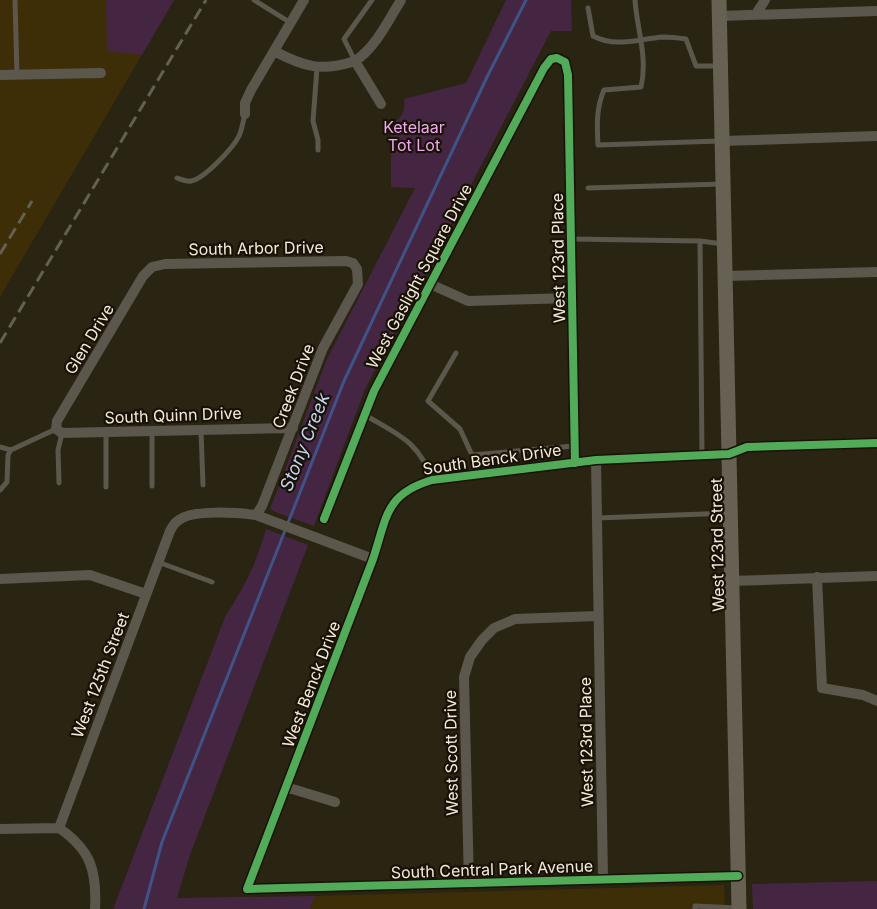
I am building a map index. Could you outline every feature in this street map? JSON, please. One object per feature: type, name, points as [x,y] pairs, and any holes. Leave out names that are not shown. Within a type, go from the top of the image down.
[{"type":"street","points":[[245,114],[248,96],[304,0]]},
{"type":"street","points":[[274,51],[293,62],[317,68],[355,61],[371,47],[401,0]]},
{"type":"street","points":[[756,14],[765,0]]},
{"type":"street","points":[[720,8],[756,14],[877,11]]},
{"type":"street","name":"West 123rd Street","points":[[720,8],[739,908]]},
{"type":"street","name":"West 123rd Place","points":[[557,58],[565,62],[568,75],[575,463]]},
{"type":"street","name":"West Gaslight Square Drive","points":[[324,519],[374,391],[544,68],[551,59],[557,58]]},
{"type":"street","points":[[355,61],[381,104]]},
{"type":"street","points":[[0,75],[101,73]]},
{"type":"street","points":[[722,141],[877,136]]},
{"type":"street","name":"South Arbor Drive","points":[[152,267],[165,264],[346,261],[353,263],[357,269]]},
{"type":"street","name":"Glen Drive","points":[[59,431],[57,421],[143,276],[152,267]]},
{"type":"street","name":"Creek Drive","points":[[256,515],[293,428],[323,348],[358,284],[357,269]]},
{"type":"street","points":[[725,276],[877,272]]},
{"type":"street","points":[[430,284],[468,301],[572,298]]},
{"type":"street","name":"South Quinn Drive","points":[[59,431],[293,428]]},
{"type":"street","name":"South Benck Drive","points":[[404,491],[432,480],[596,460],[729,454],[747,447],[877,443]]},
{"type":"street","name":"West 123rd Place","points":[[596,460],[603,879]]},
{"type":"street","name":"West Benck Drive","points":[[247,889],[390,507],[404,491]]},
{"type":"street","name":"West 125th Street","points":[[59,828],[173,525],[187,516],[242,513],[256,515],[372,559]]},
{"type":"street","points":[[0,579],[90,575],[146,594]]},
{"type":"street","points":[[732,581],[877,576]]},
{"type":"street","points":[[817,577],[822,688],[863,695],[877,700]]},
{"type":"street","name":"West Scott Drive","points":[[469,884],[464,677],[470,657],[494,628],[515,619],[598,616]]},
{"type":"street","points":[[286,787],[335,802]]},
{"type":"street","points":[[0,829],[59,828],[71,837],[90,860],[96,885],[95,909]]},
{"type":"street","name":"South Central Park Avenue","points":[[247,889],[738,876]]},
{"type":"lane","points":[[15,0],[17,75]]},
{"type":"lane","points":[[254,0],[291,23]]},
{"type":"lane","points":[[355,61],[344,39],[372,0]]},
{"type":"lane","points":[[635,0],[642,41],[644,74],[641,87],[604,90],[599,101],[598,145],[722,141]]},
{"type":"lane","points":[[588,8],[593,36],[604,42],[642,41],[663,37],[686,39],[696,66],[721,66]]},
{"type":"lane","points":[[317,68],[313,121],[318,150]]},
{"type":"lane","points":[[177,178],[190,181],[218,161],[240,135],[245,114]]},
{"type":"lane","points":[[588,188],[723,184]]},
{"type":"lane","points":[[571,239],[700,241],[724,245]]},
{"type":"lane","points":[[700,241],[702,455]]},
{"type":"lane","points":[[456,353],[428,401],[460,429],[471,455],[474,475]]},
{"type":"lane","points":[[364,415],[403,438],[420,452],[432,480]]},
{"type":"lane","points":[[201,429],[202,485]]},
{"type":"lane","points":[[152,430],[152,486]]},
{"type":"lane","points":[[0,447],[11,450],[59,431],[59,483]]},
{"type":"lane","points":[[106,432],[106,487]]},
{"type":"lane","points":[[471,455],[575,446]]},
{"type":"lane","points":[[0,490],[7,482],[8,455],[11,450]]},
{"type":"lane","points":[[597,518],[730,513]]},
{"type":"lane","points":[[158,562],[212,582]]},
{"type":"lane","points":[[695,907],[739,908]]},
{"type":"shaded area","points":[[0,0],[174,0],[0,297]]},
{"type":"shaded area","points":[[724,885],[725,909],[310,909],[315,896]]},
{"type":"green space","points":[[106,0],[174,0],[142,55],[107,51]]},
{"type":"green space","name":"Ketelaar Tot Lot","points":[[506,0],[571,0],[572,31],[551,31],[365,389],[314,526],[275,512],[270,509],[327,359],[415,188],[391,187],[391,124],[402,114],[404,99],[466,83]]},
{"type":"green space","points":[[266,529],[308,545],[190,855],[177,898],[315,896],[310,909],[113,909],[225,617],[249,574]]},
{"type":"green space","points":[[877,881],[877,909],[753,909],[752,884]]},
{"type":"waterway","name":"Stony Creek","points":[[144,909],[162,842],[344,381],[487,77],[526,0]]},
{"type":"railway","points":[[0,343],[206,0]]},
{"type":"railway","points":[[0,254],[32,201]]},
{"type":"cycle path","points":[[324,519],[374,391],[544,68],[551,59],[557,58],[565,62],[568,75],[575,463]]},
{"type":"cycle path","points":[[738,876],[247,889],[373,559],[385,519],[396,500],[405,492],[432,480],[596,460],[729,454],[747,447],[877,443]]}]
